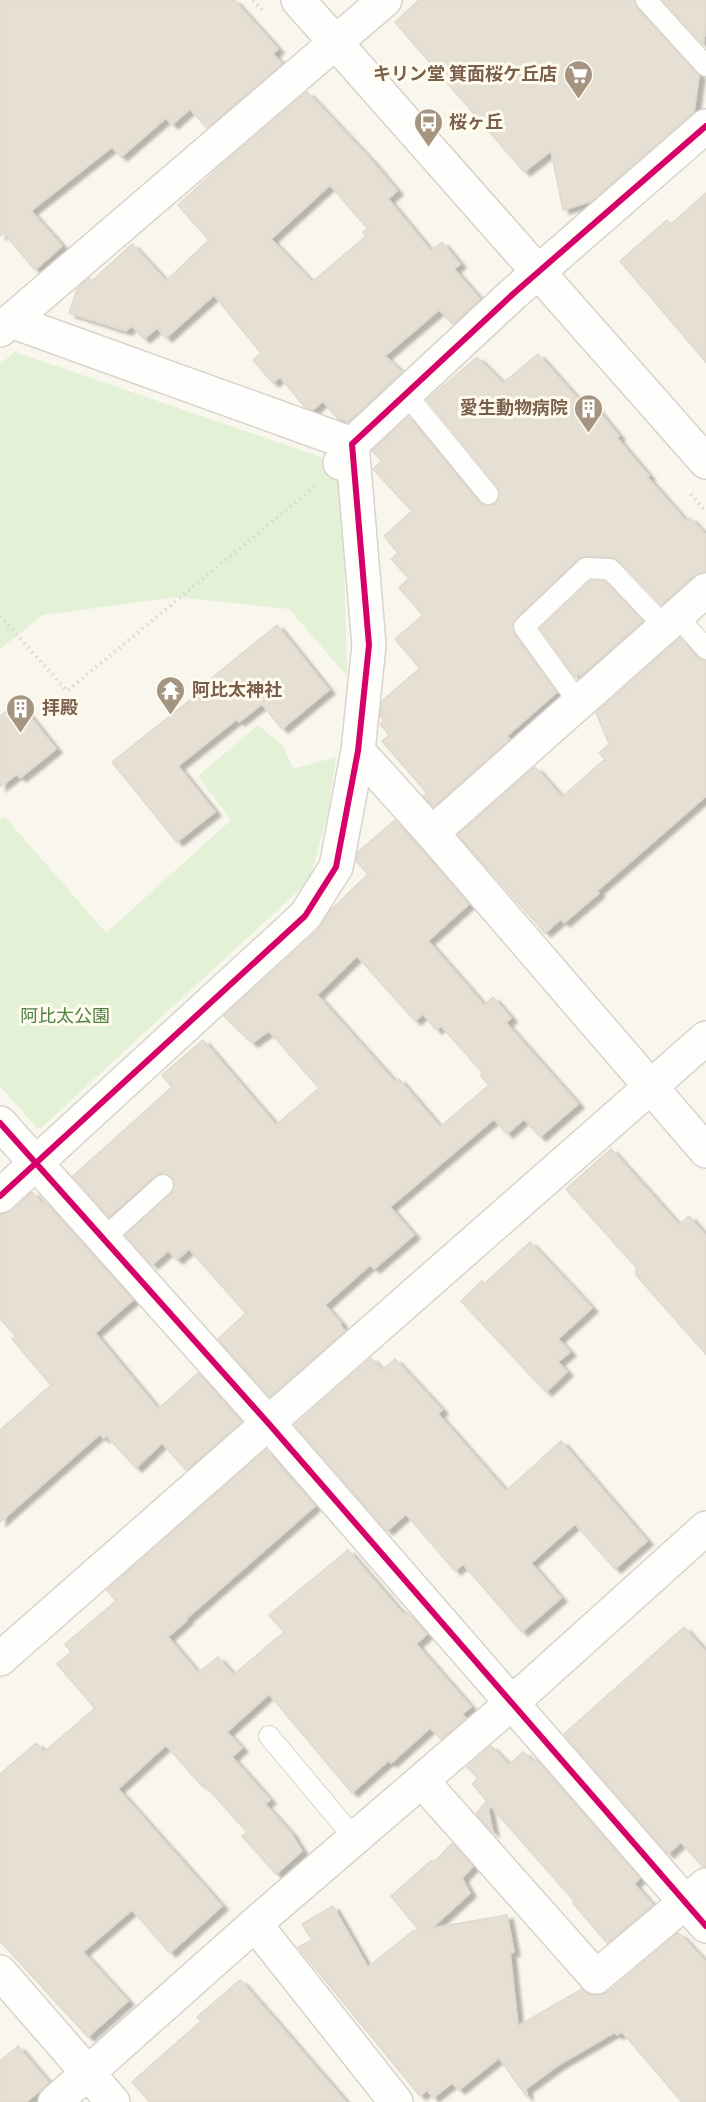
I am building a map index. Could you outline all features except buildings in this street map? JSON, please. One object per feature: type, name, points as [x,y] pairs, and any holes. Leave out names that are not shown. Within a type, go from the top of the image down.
[{"type":"street","points":[[298,0],[706,462]]},
{"type":"street","points":[[335,465],[5,326],[385,0]]},
{"type":"street","points":[[335,465],[406,394],[538,272],[706,126]]},
{"type":"street","points":[[0,1196],[305,916],[336,867],[358,751],[369,645],[335,465]]},
{"type":"street","points":[[432,834],[706,590]]},
{"type":"street","points":[[358,751],[706,1151]]},
{"type":"street","points":[[0,1659],[706,1038]]},
{"type":"street","points":[[0,1123],[513,1702],[699,1905],[596,1977],[422,1782]]},
{"type":"street","points":[[55,2102],[255,1924],[513,1702],[706,1528]]},
{"type":"street","points":[[255,1924],[396,2102]]},
{"type":"street","points":[[0,1972],[113,2102]]},
{"type":"lane","points":[[646,0],[706,66]]},
{"type":"lane","points":[[406,394],[488,494]]},
{"type":"lane","points":[[579,703],[524,627],[586,568],[610,569],[706,649]]},
{"type":"lane","points":[[103,1239],[163,1185]]},
{"type":"lane","points":[[269,1736],[355,1839]]},
{"type":"path","points":[[0,616],[67,691],[335,465]]},
{"type":"green space","points":[[15,352],[321,457],[342,484],[347,676],[289,609],[177,597],[43,615],[0,649],[0,364]]},
{"type":"green space","name":"阿比太公園","points":[[258,725],[283,746],[293,769],[336,757],[328,812],[310,880],[41,1128],[37,1128],[0,1086],[0,820],[5,817],[106,933],[231,820],[198,776]]},
{"type":"cycle path","points":[[0,1196],[305,916],[336,867],[358,751],[369,645],[352,444],[513,294],[706,126]]},
{"type":"cycle path","points":[[0,1123],[269,1424],[706,1926]]},
{"type":"place","name":"キリン堂 箕面桜ケ丘店","points":[[578,100]]},
{"type":"place","name":"桜ヶ丘","points":[[428,148]]},
{"type":"place","name":"愛生動物病院","points":[[589,434]]},
{"type":"place","name":"阿比太神社","points":[[171,716]]},
{"type":"place","name":"拝殿","points":[[21,734]]}]
